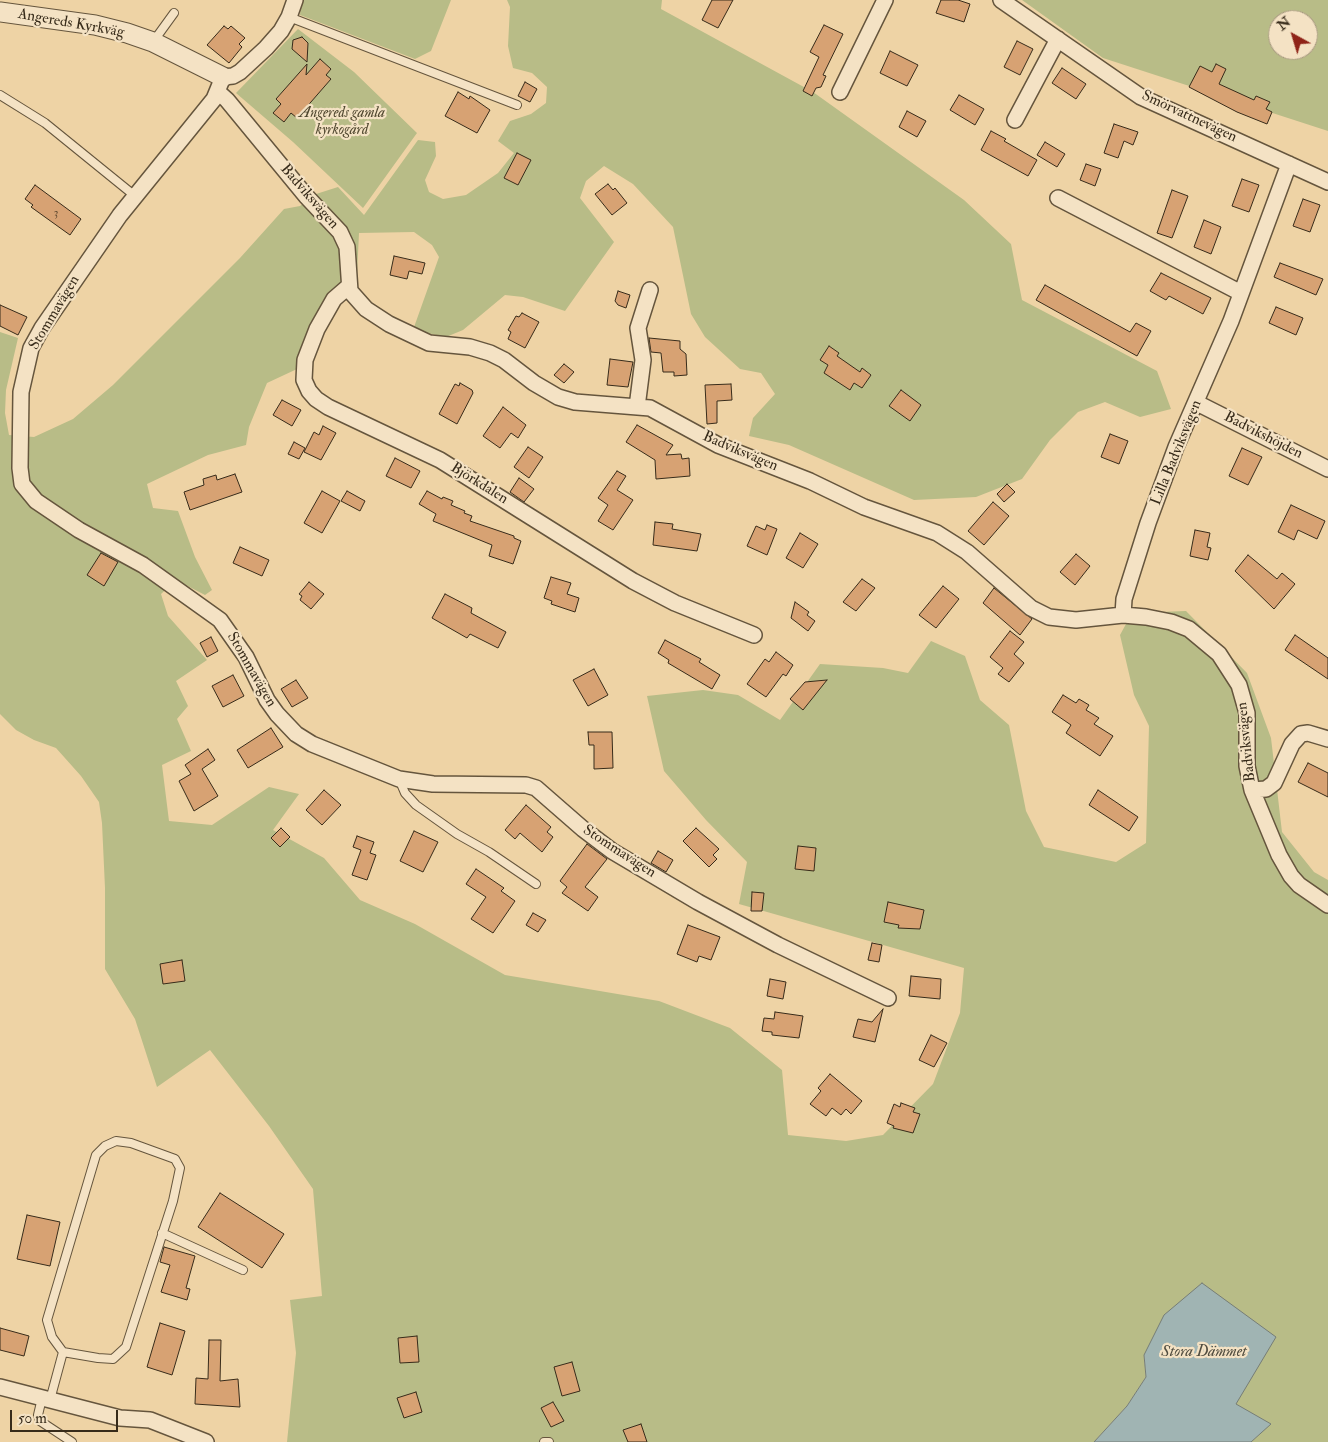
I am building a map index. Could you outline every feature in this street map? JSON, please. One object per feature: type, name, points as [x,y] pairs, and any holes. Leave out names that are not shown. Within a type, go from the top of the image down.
[{"type":"street","points":[[220,85],[249,65],[281,31],[289,17],[295,0]]},
{"type":"street","points":[[840,92],[885,0]]},
{"type":"street","name":"Smörvattnevägen","points":[[1001,0],[1141,97],[1328,182]]},
{"type":"street","name":"Angereds Kyrkväg","points":[[0,12],[95,25],[153,42],[220,85]]},
{"type":"street","points":[[1015,120],[1058,40]]},
{"type":"street","name":"Stommavägen","points":[[220,85],[135,196],[59,301],[31,348],[21,392],[20,468],[22,484],[28,493],[44,507],[79,530],[143,565],[220,620],[246,657],[267,700],[296,734],[312,744],[399,780],[433,784],[526,785],[536,788],[588,833],[621,856],[771,941],[888,998]]},
{"type":"street","name":"Badviksvägen","points":[[220,85],[227,100],[306,196],[340,232],[347,247],[349,286],[354,296],[366,309],[389,324],[417,338],[440,345],[470,347],[490,353],[504,360],[534,383],[558,397],[575,402],[650,408],[718,445],[810,481],[856,503],[937,533],[967,552],[1032,608],[1049,618],[1076,620],[1123,615],[1146,617],[1183,626],[1204,641],[1229,666],[1244,699],[1247,713],[1247,766],[1252,790],[1291,876],[1299,885],[1328,905]]},
{"type":"street","name":"Lilla Badviksvägen","points":[[1123,615],[1124,598],[1148,523],[1176,447],[1197,403],[1290,164]]},
{"type":"street","points":[[1058,198],[1241,293]]},
{"type":"street","name":"Björkdalen","points":[[349,286],[334,299],[317,329],[305,360],[304,380],[308,391],[316,399],[328,407],[440,460],[633,581],[676,603],[754,635]]},
{"type":"street","points":[[637,407],[643,360],[638,328],[650,290]]},
{"type":"street","name":"Badvikshöjden","points":[[1197,403],[1328,469]]},
{"type":"street","name":"Badviksvägen","points":[[1252,790],[1266,789],[1274,783],[1292,744],[1301,734],[1308,733],[1328,739]]},
{"type":"street","points":[[0,1387],[120,1418],[150,1420],[200,1440]]},
{"type":"lane","points":[[153,42],[174,13]]},
{"type":"lane","points":[[289,17],[517,105]]},
{"type":"lane","points":[[0,96],[45,123],[135,196]]},
{"type":"lane","points":[[399,780],[405,793],[416,805],[457,834],[489,852],[536,884]]},
{"type":"lane","points":[[116,1141],[131,1142],[174,1160],[180,1168],[162,1233],[126,1347],[113,1359],[64,1352],[52,1337],[47,1320],[96,1155],[105,1146],[116,1141]]},
{"type":"lane","points":[[162,1233],[243,1270]]},
{"type":"lane","points":[[64,1352],[38,1415],[44,1426],[72,1442]]},
{"type":"lane","points":[[544,1442],[549,1442]]},
{"type":"green space","points":[[301,0],[451,0],[431,51],[415,59],[300,15]]},
{"type":"green space","points":[[507,0],[662,0],[661,9],[813,92],[964,200],[1011,244],[1022,300],[1157,371],[1171,409],[1140,417],[1105,402],[1078,412],[1050,440],[1022,479],[976,497],[914,500],[789,445],[749,436],[753,418],[775,394],[761,373],[740,369],[705,337],[691,314],[673,227],[633,184],[604,166],[586,181],[580,198],[614,242],[565,311],[523,297],[505,295],[463,330],[446,337],[413,330],[439,257],[432,245],[414,232],[359,233],[357,275],[329,320],[312,362],[267,383],[249,427],[246,445],[208,455],[147,484],[153,508],[178,511],[195,557],[212,590],[205,595],[176,580],[161,594],[168,616],[207,660],[176,681],[188,706],[177,719],[191,751],[162,765],[169,821],[212,825],[269,787],[299,794],[273,830],[324,858],[360,900],[415,924],[505,975],[659,1001],[730,1028],[782,1070],[788,1135],[846,1141],[883,1135],[933,1084],[960,1013],[964,968],[739,904],[747,862],[706,820],[664,771],[647,696],[703,690],[738,695],[780,720],[820,664],[883,668],[908,673],[931,641],[965,656],[980,700],[1009,725],[1026,811],[1044,847],[1116,862],[1146,843],[1149,726],[1134,695],[1120,635],[1132,613],[1186,611],[1247,673],[1271,738],[1282,832],[1314,872],[1328,880],[1328,1442],[1251,1442],[1270,1424],[1144,1355],[1146,1377],[1127,1406],[1094,1442],[287,1442],[296,1353],[290,1300],[322,1296],[313,1189],[269,1126],[210,1050],[157,1087],[135,1019],[105,969],[105,888],[102,823],[99,802],[81,776],[56,748],[34,740],[16,730],[0,714],[0,332],[18,338],[6,390],[5,413],[9,435],[34,437],[73,419],[113,385],[240,258],[284,209],[300,206],[313,195],[338,187],[364,215],[418,140],[435,142],[436,156],[425,180],[429,192],[443,199],[466,195],[498,173],[514,153],[498,141],[510,121],[531,114],[546,103],[547,87],[532,73],[513,68],[508,46],[510,7]]},
{"type":"green space","points":[[1022,0],[1328,0],[1328,131],[1103,58]]},
{"type":"green space","name":"Angereds gamla kyrkogård","points":[[298,29],[354,72],[417,133],[363,208],[293,142],[236,93]]},
{"type":"water","name":"Stora Dämmet","points":[[1202,1283],[1276,1337],[1236,1404],[1271,1424],[1251,1442],[1094,1442],[1127,1406],[1146,1377],[1144,1355],[1164,1315]]},
{"type":"building","points":[[712,0],[733,0],[718,28],[702,20]]},
{"type":"building","points":[[941,0],[958,0],[970,4],[964,22],[936,13]]},
{"type":"building","points":[[824,25],[843,34],[823,75],[826,76],[821,87],[816,88],[812,96],[803,91],[819,57],[810,52]]},
{"type":"building","points":[[224,26],[228,29],[231,26],[245,38],[239,44],[242,47],[229,63],[207,45]]},
{"type":"building","points":[[302,37],[308,43],[307,62],[292,49],[293,40]]},
{"type":"building","points":[[1017,41],[1033,49],[1020,75],[1004,67]]},
{"type":"building","points":[[890,51],[918,65],[907,86],[880,73]]},
{"type":"building","points":[[320,59],[331,69],[326,75],[331,79],[297,118],[291,113],[284,122],[273,113],[281,104],[276,99],[307,64],[306,75]]},
{"type":"building","points":[[1216,64],[1226,69],[1219,84],[1254,100],[1256,96],[1270,102],[1266,109],[1272,112],[1267,124],[1237,112],[1189,87],[1200,66],[1212,72]]},
{"type":"building","points":[[1062,68],[1086,84],[1076,99],[1052,83]]},
{"type":"building","points":[[525,82],[537,89],[530,102],[518,96]]},
{"type":"building","points":[[458,92],[469,99],[470,96],[490,110],[477,133],[445,116]]},
{"type":"building","points":[[959,95],[984,109],[975,125],[950,110]]},
{"type":"building","points":[[907,111],[926,121],[917,137],[899,127]]},
{"type":"building","points":[[1114,124],[1138,132],[1133,145],[1124,141],[1118,158],[1104,153]]},
{"type":"building","points":[[991,131],[1006,139],[1004,141],[1037,160],[1028,176],[981,150]]},
{"type":"building","points":[[1045,142],[1065,154],[1057,167],[1037,155]]},
{"type":"building","points":[[517,153],[531,160],[518,185],[504,178]]},
{"type":"building","points":[[1086,164],[1101,169],[1095,186],[1080,180]]},
{"type":"building","points":[[1242,179],[1259,185],[1249,212],[1232,206]]},
{"type":"building","points":[[608,184],[613,190],[615,188],[627,203],[612,215],[595,194]]},
{"type":"building","points":[[35,185],[81,219],[70,235],[31,207],[33,205],[25,199]]},
{"type":"building","points":[[1172,190],[1188,196],[1172,238],[1157,233]]},
{"type":"building","points":[[1303,199],[1320,205],[1310,232],[1293,226]]},
{"type":"building","points":[[1204,220],[1221,227],[1211,254],[1194,247]]},
{"type":"building","points":[[394,256],[425,263],[422,274],[409,271],[407,279],[390,275]]},
{"type":"building","points":[[1280,263],[1323,279],[1316,295],[1274,277]]},
{"type":"building","points":[[1161,273],[1211,298],[1203,314],[1169,296],[1166,300],[1150,291]]},
{"type":"building","points":[[1045,285],[1130,332],[1136,323],[1151,331],[1137,356],[1036,300]]},
{"type":"building","points":[[618,291],[630,295],[626,308],[618,305],[615,301]]},
{"type":"building","points":[[0,305],[27,317],[18,335],[0,326]]},
{"type":"building","points":[[1276,307],[1303,318],[1296,335],[1269,323]]},
{"type":"building","points":[[522,313],[539,322],[525,348],[508,339],[511,332],[508,330],[516,316],[519,317]]},
{"type":"building","points":[[649,338],[680,341],[680,349],[686,354],[687,375],[674,376],[674,372],[663,372],[661,353],[651,352]]},
{"type":"building","points":[[829,346],[839,353],[837,356],[860,372],[862,368],[871,375],[862,388],[854,383],[850,390],[824,373],[828,365],[820,360]]},
{"type":"building","points":[[610,359],[633,362],[628,387],[607,385]]},
{"type":"building","points":[[564,364],[574,372],[564,383],[554,375]]},
{"type":"building","points":[[460,383],[472,390],[473,393],[457,424],[439,414],[455,384],[459,386]]},
{"type":"building","points":[[731,384],[732,400],[717,401],[717,423],[707,424],[705,385]]},
{"type":"building","points":[[901,390],[921,405],[910,421],[889,406]]},
{"type":"building","points":[[282,400],[301,410],[292,426],[273,415]]},
{"type":"building","points":[[503,407],[526,425],[518,438],[511,433],[500,448],[483,436]]},
{"type":"building","points":[[637,425],[673,445],[666,455],[681,454],[682,459],[689,458],[690,476],[656,479],[655,460],[626,442]]},
{"type":"building","points":[[323,426],[336,433],[321,460],[304,452],[314,432],[319,435]]},
{"type":"building","points":[[1110,434],[1128,441],[1119,464],[1101,457]]},
{"type":"building","points":[[294,442],[305,448],[299,459],[288,454]]},
{"type":"building","points":[[528,447],[543,457],[529,478],[514,467]]},
{"type":"building","points":[[1242,448],[1262,457],[1248,485],[1229,476]]},
{"type":"building","points":[[395,458],[420,471],[411,488],[386,476]]},
{"type":"building","points":[[617,471],[626,476],[617,490],[633,500],[613,530],[598,521],[608,505],[598,498]]},
{"type":"building","points":[[235,474],[242,492],[190,510],[184,492],[204,485],[203,479],[216,475],[217,480]]},
{"type":"building","points":[[519,478],[534,489],[524,502],[510,492]]},
{"type":"building","points":[[1007,484],[1015,492],[1004,502],[997,494]]},
{"type":"building","points":[[322,491],[340,501],[322,533],[304,523]]},
{"type":"building","points":[[347,491],[365,501],[360,511],[341,501]]},
{"type":"building","points":[[427,491],[442,499],[443,497],[453,501],[451,505],[472,516],[470,521],[514,536],[514,538],[521,541],[513,564],[489,556],[492,545],[433,521],[436,514],[419,504]]},
{"type":"building","points":[[993,502],[1009,516],[984,545],[968,531]]},
{"type":"building","points":[[1291,505],[1325,521],[1317,539],[1298,530],[1294,540],[1278,532]]},
{"type":"building","points":[[655,522],[673,524],[672,529],[701,534],[697,551],[653,545]]},
{"type":"building","points":[[767,525],[777,529],[767,555],[747,546],[756,526],[765,530]]},
{"type":"building","points":[[1195,530],[1210,533],[1207,547],[1211,548],[1208,560],[1190,556]]},
{"type":"building","points":[[800,533],[818,544],[803,568],[786,558]]},
{"type":"building","points":[[240,547],[269,560],[262,576],[233,563]]},
{"type":"building","points":[[101,553],[118,562],[104,586],[87,575]]},
{"type":"building","points":[[1076,554],[1090,566],[1075,585],[1060,572]]},
{"type":"building","points":[[1248,555],[1277,579],[1282,573],[1295,584],[1274,609],[1235,571]]},
{"type":"building","points":[[551,577],[571,583],[567,594],[579,598],[575,612],[551,604],[552,601],[544,598]]},
{"type":"building","points":[[862,579],[875,588],[856,611],[843,602]]},
{"type":"building","points":[[309,582],[324,594],[311,609],[300,600],[302,596],[299,594]]},
{"type":"building","points":[[943,586],[959,599],[936,628],[919,615]]},
{"type":"building","points":[[994,588],[1032,619],[1020,635],[983,603]]},
{"type":"building","points":[[445,594],[472,608],[471,613],[506,632],[498,648],[470,634],[467,638],[432,618]]},
{"type":"building","points":[[795,602],[809,612],[807,615],[815,621],[808,631],[791,618]]},
{"type":"building","points":[[1010,631],[1024,642],[1014,654],[1024,663],[1009,682],[998,674],[1003,668],[990,657]]},
{"type":"building","points":[[1295,635],[1328,658],[1328,679],[1285,650]]},
{"type":"building","points":[[211,637],[218,651],[207,657],[200,643]]},
{"type":"building","points":[[665,640],[701,659],[699,662],[720,675],[712,689],[668,663],[669,660],[658,653]]},
{"type":"building","points":[[776,652],[793,665],[786,676],[783,674],[766,697],[747,684],[765,659],[769,662]]},
{"type":"building","points":[[594,669],[608,695],[588,706],[573,680]]},
{"type":"building","points":[[233,675],[244,696],[223,707],[212,686]]},
{"type":"building","points":[[296,680],[308,698],[292,707],[281,689]]},
{"type":"building","points":[[827,680],[803,710],[790,699],[805,682]]},
{"type":"building","points":[[1063,695],[1076,703],[1079,699],[1089,705],[1086,710],[1099,718],[1094,724],[1113,736],[1100,756],[1066,733],[1071,725],[1052,712]]},
{"type":"building","points":[[271,728],[283,747],[248,768],[237,750]]},
{"type":"building","points":[[588,732],[612,732],[613,768],[594,769],[594,745],[589,745]]},
{"type":"building","points":[[208,749],[215,760],[202,769],[218,796],[194,811],[179,781],[191,774],[185,765]]},
{"type":"building","points":[[1308,763],[1328,773],[1328,797],[1298,782]]},
{"type":"building","points":[[324,790],[341,805],[322,825],[306,810]]},
{"type":"building","points":[[1098,790],[1138,817],[1129,831],[1089,805]]},
{"type":"building","points":[[526,805],[551,827],[547,832],[553,837],[542,852],[520,833],[515,839],[505,830]]},
{"type":"building","points":[[281,828],[290,837],[280,847],[271,838]]},
{"type":"building","points":[[696,828],[719,849],[713,855],[717,859],[709,867],[683,841]]},
{"type":"building","points":[[414,831],[438,842],[423,872],[400,861]]},
{"type":"building","points":[[357,836],[374,842],[370,853],[376,855],[367,880],[352,875],[361,850],[353,847]]},
{"type":"building","points":[[587,844],[607,859],[585,887],[598,897],[588,911],[562,893],[567,887],[560,881]]},
{"type":"building","points":[[798,846],[816,848],[814,871],[795,869]]},
{"type":"building","points":[[658,851],[673,860],[666,872],[651,863]]},
{"type":"building","points":[[476,869],[504,888],[501,891],[515,901],[493,933],[471,919],[486,897],[466,884]]},
{"type":"building","points":[[752,892],[764,893],[762,911],[751,911]]},
{"type":"building","points":[[888,902],[924,910],[920,929],[898,928],[899,925],[884,922]]},
{"type":"building","points":[[533,913],[546,920],[538,932],[526,925]]},
{"type":"building","points":[[688,925],[720,937],[711,960],[699,956],[697,962],[677,954]]},
{"type":"building","points":[[872,943],[882,945],[879,962],[868,960]]},
{"type":"building","points":[[182,960],[185,981],[163,984],[160,964]]},
{"type":"building","points":[[911,976],[941,979],[940,999],[909,996]]},
{"type":"building","points":[[770,979],[786,982],[783,999],[767,996]]},
{"type":"building","points":[[883,1009],[875,1042],[853,1037],[858,1019],[872,1022]]},
{"type":"building","points":[[775,1012],[803,1016],[799,1038],[772,1035],[772,1032],[762,1031],[764,1018],[774,1019]]},
{"type":"building","points":[[931,1035],[947,1043],[934,1067],[919,1060]]},
{"type":"building","points":[[830,1074],[862,1101],[851,1114],[846,1109],[841,1115],[832,1108],[826,1116],[810,1104],[821,1091],[818,1088]]},
{"type":"building","points":[[901,1103],[915,1108],[913,1112],[920,1114],[913,1133],[893,1128],[894,1126],[887,1123],[894,1104],[900,1107]]},
{"type":"building","points":[[220,1193],[284,1234],[262,1268],[198,1227]]},
{"type":"building","points":[[27,1215],[60,1222],[50,1266],[17,1259]]},
{"type":"building","points":[[164,1247],[195,1256],[186,1288],[190,1289],[187,1300],[161,1292],[170,1265],[160,1262]]},
{"type":"building","points":[[160,1323],[185,1331],[172,1375],[147,1367]]},
{"type":"building","points":[[0,1328],[29,1336],[24,1356],[0,1350]]},
{"type":"building","points":[[417,1336],[419,1362],[400,1363],[398,1338]]},
{"type":"building","points":[[209,1340],[221,1340],[220,1381],[238,1379],[240,1407],[195,1404],[196,1378],[208,1379]]},
{"type":"building","points":[[572,1362],[580,1391],[562,1396],[554,1367]]},
{"type":"building","points":[[416,1392],[422,1412],[404,1418],[397,1398]]},
{"type":"building","points":[[553,1402],[564,1421],[551,1427],[541,1408]]},
{"type":"building","points":[[641,1424],[647,1442],[628,1442],[623,1430]]}]
